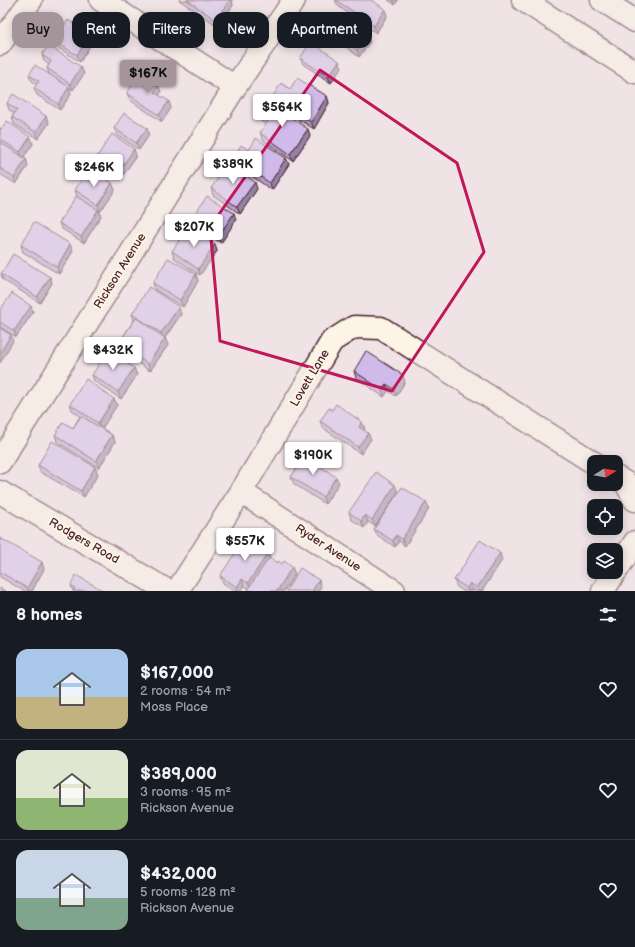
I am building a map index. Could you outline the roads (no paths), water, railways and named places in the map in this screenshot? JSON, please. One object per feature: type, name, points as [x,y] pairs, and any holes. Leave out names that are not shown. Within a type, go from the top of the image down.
[{"type":"street","points":[[0,44],[31,0]]},
{"type":"street","points":[[101,0],[235,87]]},
{"type":"street","name":"Rickson Avenue","points":[[0,462],[235,87],[294,0]]},
{"type":"street","points":[[523,0],[635,72]]},
{"type":"street","points":[[602,0],[635,21]]},
{"type":"street","name":"Lovett Lane","points":[[177,591],[241,492],[332,341],[354,327],[381,328],[587,459]]},
{"type":"street","points":[[623,481],[626,483],[635,500]]},
{"type":"street","name":"Rodgers Road","points":[[0,492],[168,591]]},
{"type":"street","name":"Ryder Avenue","points":[[241,492],[394,591]]},
{"type":"street","points":[[623,560],[635,542]]},
{"type":"street","points":[[602,591],[610,579]]}]
